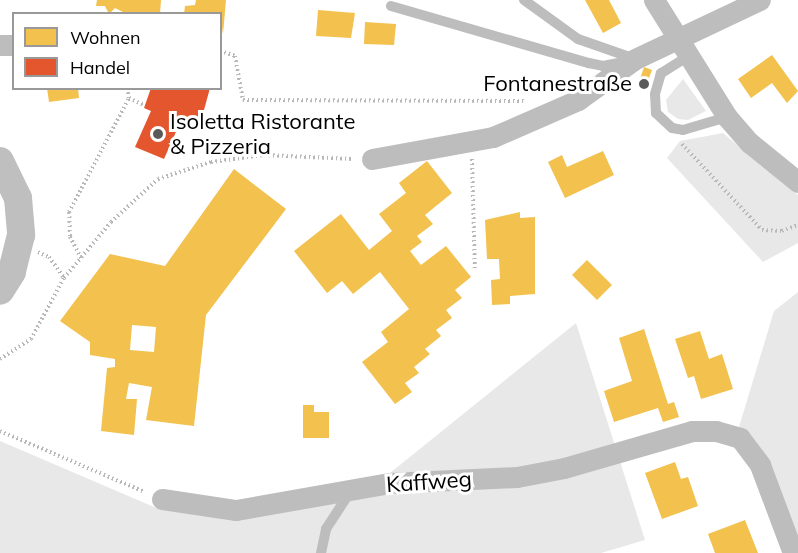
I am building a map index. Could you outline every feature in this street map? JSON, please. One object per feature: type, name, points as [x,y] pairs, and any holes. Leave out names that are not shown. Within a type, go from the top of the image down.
[{"type":"main road","points":[[0,160],[18,198],[21,235],[12,272],[0,291]]},
{"type":"street","points":[[654,0],[727,117],[750,143],[798,182]]},
{"type":"street","points":[[372,159],[493,137],[578,100],[635,59],[682,48],[760,0]]},
{"type":"street","name":"Kaffweg","points":[[162,499],[236,510],[352,489],[517,477],[564,468],[692,431],[716,431],[740,438],[760,465],[793,553]]},
{"type":"lane","points":[[524,0],[578,39],[635,59]]},
{"type":"lane","points":[[391,6],[589,63],[603,66],[635,59]]},
{"type":"lane","points":[[682,48],[661,73],[655,94],[656,113],[672,128],[682,130],[727,117]]},
{"type":"lane","points":[[321,553],[326,529],[352,489]]},
{"type":"path","points":[[222,52],[234,56],[243,100],[527,100]]},
{"type":"path","points":[[81,258],[70,236],[69,212],[129,98],[127,90]]},
{"type":"path","points":[[129,98],[144,105]]},
{"type":"path","points":[[471,140],[475,270]]},
{"type":"path","points":[[680,141],[762,230],[782,231],[798,225]]},
{"type":"path","points":[[0,359],[31,339],[64,278],[111,222],[158,178],[212,162],[264,155],[372,159]]},
{"type":"path","points":[[16,254],[38,252],[49,257],[64,278]]},
{"type":"path","points":[[0,431],[162,499]]},
{"type":"shaded area","points":[[683,79],[706,111],[688,120],[678,119],[668,112],[666,100]]},
{"type":"shaded area","points":[[723,133],[798,195],[798,243],[763,262],[667,158],[680,141]]},
{"type":"shaded area","points":[[798,292],[798,553],[739,427],[774,311]]},
{"type":"shaded area","points":[[576,323],[645,540],[601,553],[0,553],[0,441],[161,510],[238,520],[388,493],[385,477]]},
{"type":"building: Wohnen","points":[[97,0],[161,0],[160,12],[123,12],[115,8],[108,12],[105,6],[96,6]]},
{"type":"building: Wohnen","points":[[196,0],[226,0],[223,34],[222,12],[184,12],[185,6],[195,5]]},
{"type":"building: Wohnen","points":[[585,0],[609,0],[621,23],[603,33]]},
{"type":"building: Wohnen","points":[[318,10],[355,13],[351,38],[316,36]]},
{"type":"building: Wohnen","points":[[365,22],[396,24],[394,45],[364,44]]},
{"type":"building: Wohnen","points":[[772,55],[798,91],[787,103],[772,83],[751,98],[738,79]]},
{"type":"building: Wohnen","points":[[644,67],[652,70],[644,91],[637,88]]},
{"type":"building: Wohnen","points":[[47,90],[78,90],[79,98],[49,102]]},
{"type":"building: Wohnen","points":[[603,151],[614,175],[565,198],[548,162],[562,155],[567,167]]},
{"type":"building: Wohnen","points":[[427,161],[452,193],[425,215],[433,224],[417,236],[422,242],[410,251],[421,265],[446,246],[471,277],[455,290],[462,298],[446,310],[452,318],[436,330],[441,336],[425,349],[430,354],[414,367],[419,373],[405,383],[412,392],[395,404],[362,362],[388,342],[381,332],[409,309],[380,272],[353,294],[342,281],[327,293],[294,251],[341,214],[369,250],[392,231],[379,214],[406,193],[399,183]]},
{"type":"building: Wohnen","points":[[234,169],[286,209],[206,315],[194,426],[146,420],[152,387],[129,383],[126,399],[137,399],[134,435],[101,431],[107,368],[115,367],[115,359],[90,355],[90,342],[60,321],[110,254],[165,266]],"holes":[[[132,325],[156,327],[154,352],[130,350]]]},
{"type":"building: Wohnen","points":[[520,212],[520,218],[535,217],[535,294],[510,296],[510,304],[492,305],[491,280],[500,279],[499,259],[487,259],[485,220]]},
{"type":"building: Wohnen","points":[[587,260],[612,285],[597,300],[572,275]]},
{"type":"building: Wohnen","points":[[644,329],[668,404],[674,402],[679,417],[663,422],[658,408],[614,422],[604,391],[632,381],[619,338]]},
{"type":"building: Wohnen","points":[[700,331],[709,359],[722,354],[733,389],[701,399],[694,376],[688,378],[675,339]]},
{"type":"building: Wohnen","points":[[303,405],[314,405],[314,412],[329,412],[329,438],[303,438]]},
{"type":"building: Wohnen","points":[[675,462],[681,479],[688,477],[698,506],[662,519],[645,473]]},
{"type":"building: Wohnen","points":[[745,520],[758,553],[715,553],[708,534]]},
{"type":"building: Handel","name":"Isoletta Ristorante & Pizzeria","points":[[150,90],[209,90],[201,121],[183,116],[164,159],[135,147],[151,111],[144,108]]},
{"type":"place","name":"Fontanestraße","points":[[644,84]]},
{"type":"place","name":"Isoletta Ristorante & Pizzeria","points":[[158,134]]}]
